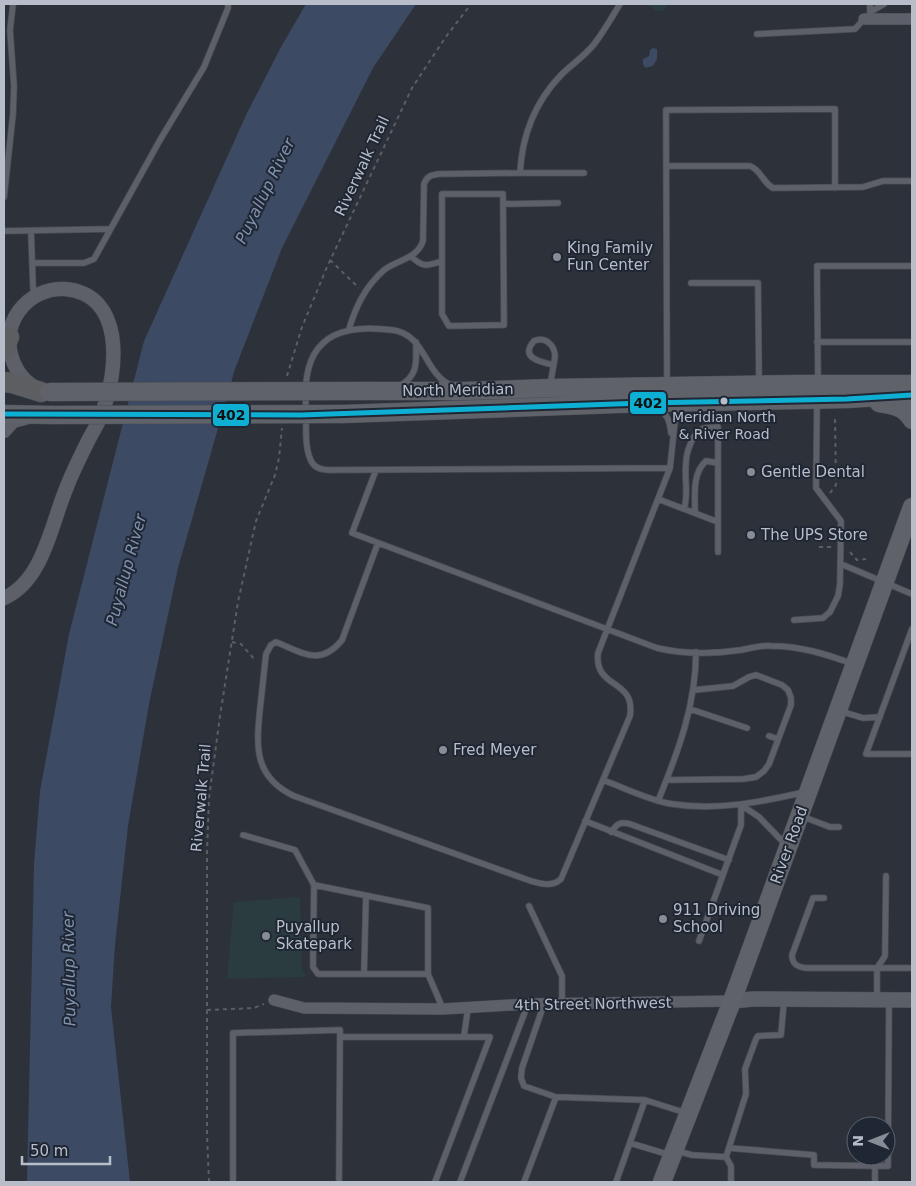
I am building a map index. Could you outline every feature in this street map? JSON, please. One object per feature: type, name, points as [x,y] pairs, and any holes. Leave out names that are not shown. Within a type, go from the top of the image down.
[{"type":"highway","points":[[4,382],[45,392]]},
{"type":"main road","name":"North Meridian","points":[[4,392],[464,391],[759,384],[817,392],[841,406],[912,395]]},
{"type":"main road","name":"North Meridian","points":[[4,414],[344,414],[693,402],[912,384]]},
{"type":"main road","points":[[841,406],[887,404],[906,411],[912,420]]},
{"type":"main road","name":"River Road","points":[[662,1182],[732,1001],[800,816],[910,513],[912,494]]},
{"type":"main road","name":"4th Street Northwest","points":[[732,1001],[912,1000]]},
{"type":"street","points":[[868,17],[912,18]]},
{"type":"street","points":[[4,598],[15,592],[26,581],[46,548],[65,490],[103,411],[110,387],[113,366],[112,331],[106,315],[96,302],[82,294],[66,289],[50,290],[34,296],[22,307],[6,337],[16,368],[22,378],[45,392]]},
{"type":"street","points":[[4,431],[13,421],[45,415]]},
{"type":"street","name":"4th Street Northwest","points":[[274,1000],[304,1008],[468,1008],[528,1004],[732,1001]]},
{"type":"lane","points":[[4,197],[14,95],[10,30],[13,4]]},
{"type":"lane","points":[[32,263],[89,262],[94,259],[160,140],[204,67],[228,4]]},
{"type":"lane","points":[[520,173],[524,139],[530,121],[538,106],[561,75],[594,44],[620,4]]},
{"type":"lane","points":[[868,17],[870,4]]},
{"type":"lane","points":[[757,34],[855,29],[884,4]]},
{"type":"lane","points":[[667,386],[666,110],[835,109],[835,188]]},
{"type":"lane","points":[[666,166],[750,166],[756,168],[767,184],[773,188],[868,187],[883,181],[912,181]]},
{"type":"lane","points":[[349,329],[363,292],[385,269],[417,252],[423,242],[424,192],[427,178],[439,174],[584,173]]},
{"type":"lane","points":[[442,194],[503,194],[503,204],[504,325],[450,326],[442,314],[442,194]]},
{"type":"lane","points":[[503,204],[558,203]]},
{"type":"lane","points":[[4,231],[110,229]]},
{"type":"lane","points":[[31,230],[34,296]]},
{"type":"lane","points":[[411,256],[421,265],[430,265],[442,261]]},
{"type":"lane","points":[[794,620],[823,618],[830,612],[840,589],[841,521],[816,488],[817,266],[912,266]]},
{"type":"lane","points":[[690,283],[758,283],[759,384]]},
{"type":"lane","points":[[464,391],[447,384],[437,375],[416,342],[410,336],[395,330],[349,329],[330,337],[322,343],[314,354],[308,367],[305,386],[306,430],[312,462],[315,466],[325,470],[670,468]]},
{"type":"lane","points":[[550,388],[555,353],[551,344],[542,339],[534,341],[529,348],[532,358],[553,365]]},
{"type":"lane","points":[[394,391],[413,375],[417,358],[416,342]]},
{"type":"lane","points":[[817,342],[912,342]]},
{"type":"lane","points":[[378,543],[342,640],[336,646],[328,653],[313,656],[276,642],[271,645],[266,654],[257,738],[257,749],[264,770],[271,779],[287,792],[541,884],[554,884],[560,880],[630,716],[631,710],[628,696],[604,676],[598,667],[598,654],[670,468],[677,412],[693,402]]},
{"type":"lane","points":[[644,403],[661,410],[668,418],[673,445]]},
{"type":"lane","points":[[684,509],[687,494],[686,463],[694,438],[700,430],[718,427],[718,552]]},
{"type":"lane","points":[[695,513],[695,484],[700,469],[706,461],[718,463]]},
{"type":"lane","points":[[376,470],[352,533],[657,648],[696,652],[784,646],[802,648],[855,664]]},
{"type":"lane","points":[[658,499],[718,522]]},
{"type":"lane","points":[[841,564],[912,594]]},
{"type":"lane","points":[[912,629],[866,754],[912,754]]},
{"type":"lane","points":[[658,801],[679,749],[690,709],[694,690],[696,652]]},
{"type":"lane","points":[[667,780],[743,779],[756,777],[769,764],[791,702],[788,690],[782,685],[756,675],[733,686],[694,690]]},
{"type":"lane","points":[[690,709],[747,728]]},
{"type":"lane","points":[[838,710],[863,718],[880,717]]},
{"type":"lane","points":[[769,736],[778,739]]},
{"type":"lane","points":[[603,780],[658,801],[684,805],[741,806],[808,792]]},
{"type":"lane","points":[[741,806],[760,817],[788,846]]},
{"type":"lane","points":[[699,941],[741,826],[741,806]]},
{"type":"lane","points":[[800,816],[830,827],[839,827]]},
{"type":"lane","points":[[585,822],[723,875]]},
{"type":"lane","points":[[612,832],[617,824],[623,822],[729,860]]},
{"type":"lane","points":[[243,835],[295,850],[314,885],[313,967],[318,974],[428,974]]},
{"type":"lane","points":[[886,876],[885,956],[877,968],[883,1000],[886,1116]]},
{"type":"lane","points":[[314,885],[428,908],[428,974],[443,1008]]},
{"type":"lane","points":[[364,974],[366,896]]},
{"type":"lane","points":[[824,898],[813,898],[793,952],[792,959],[794,964],[806,968],[912,968]]},
{"type":"lane","points":[[529,906],[562,976],[562,1004]]},
{"type":"lane","points":[[730,1182],[730,1166],[726,1157],[746,1094],[745,1069],[758,1036],[781,1035],[784,1000]]},
{"type":"lane","points":[[460,1182],[528,1004]]},
{"type":"lane","points":[[544,1004],[522,1068],[520,1078],[524,1086],[556,1097],[646,1100],[689,1114]]},
{"type":"lane","points":[[464,1036],[468,1008]]},
{"type":"lane","points":[[233,1182],[233,1033],[340,1030],[339,1182]]},
{"type":"lane","points":[[340,1037],[490,1037],[434,1182]]},
{"type":"lane","points":[[524,1182],[556,1097]]},
{"type":"lane","points":[[616,1182],[646,1100]]},
{"type":"lane","points":[[630,1143],[674,1153],[726,1157]]},
{"type":"lane","points":[[729,1148],[814,1155],[814,1165],[846,1166]]},
{"type":"lane","points":[[875,1166],[875,1182]]},
{"type":"path","name":"Riverwalk Trail","points":[[295,348],[330,260],[412,88],[445,38],[471,4]]},
{"type":"path","points":[[330,260],[363,292]]},
{"type":"path","points":[[825,500],[836,485],[841,406]]},
{"type":"path","name":"Riverwalk Trail","points":[[209,1182],[207,1135],[207,852],[209,798],[238,602],[256,521],[275,476],[279,458],[282,423]]},
{"type":"path","points":[[232,642],[241,644],[252,657],[264,666]]},
{"type":"path","points":[[207,1010],[254,1008],[274,1000]]},
{"type":"shaded area","points":[[649,4],[666,4],[667,7],[663,11],[656,11]]},
{"type":"shaded area","name":"Puyallup Skatepark","points":[[300,897],[302,970],[307,977],[227,979],[234,902]]},
{"type":"water","name":"Puyallup River","points":[[306,4],[416,4],[373,68],[282,248],[235,369],[178,568],[149,704],[128,826],[115,945],[111,1007],[130,1182],[27,1182],[34,864],[40,791],[69,634],[144,341],[247,113],[281,47]]},
{"type":"water","points":[[653,48],[657,49],[657,59],[653,66],[645,68],[643,59],[649,56],[650,50]]},
{"type":"transit line","name":"402","points":[[4,414],[301,415],[644,403],[847,399],[912,395]]},
{"type":"place","name":"King Family Fun Center","points":[[557,257]]},
{"type":"place","name":"Meridian North & River Road","points":[[724,401]]},
{"type":"place","name":"Gentle Dental","points":[[751,472]]},
{"type":"place","name":"The UPS Store","points":[[751,535]]},
{"type":"place","name":"Fred Meyer","points":[[443,750]]},
{"type":"place","name":"911 Driving School","points":[[663,919]]},
{"type":"place","name":"Puyallup Skatepark","points":[[266,936]]}]
